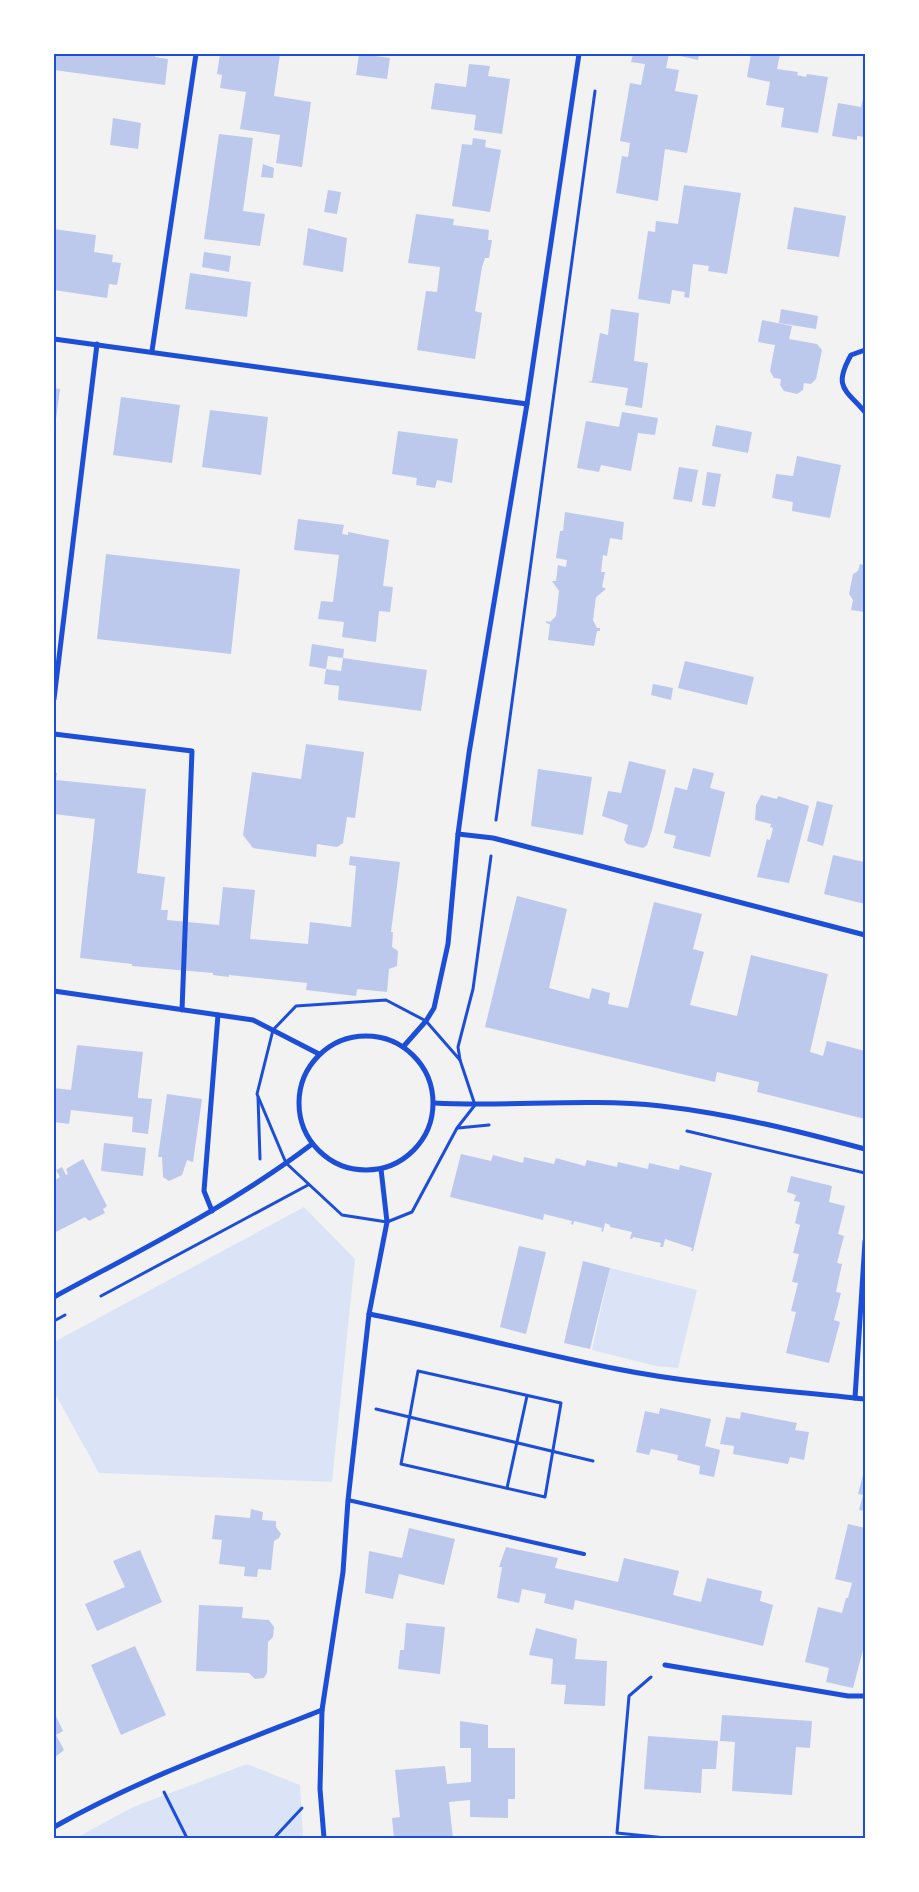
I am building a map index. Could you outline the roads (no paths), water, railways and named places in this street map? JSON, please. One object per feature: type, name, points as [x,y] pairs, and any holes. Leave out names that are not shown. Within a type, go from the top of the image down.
[{"type":"street","points":[[152,351],[196,54]]},
{"type":"street","points":[[403,1047],[426,1021],[434,1008],[448,944],[458,834],[527,404],[578,54]]},
{"type":"street","points":[[54,339],[527,404]]},
{"type":"street","points":[[54,699],[55,678],[97,344]]},
{"type":"street","points":[[865,350],[851,355],[842,372],[844,391],[865,412]]},
{"type":"street","points":[[54,734],[192,751],[182,1010]]},
{"type":"street","points":[[458,834],[494,838],[865,935]]},
{"type":"street","points":[[54,991],[252,1020],[319,1054]]},
{"type":"street","points":[[212,1211],[204,1192],[218,1015]]},
{"type":"street","points":[[360,1036],[382,1038],[403,1047],[419,1062],[430,1081],[434,1103],[430,1125],[419,1145],[402,1160],[381,1169],[355,1170],[331,1161],[312,1144],[301,1122],[298,1098],[305,1074],[319,1054],[338,1042],[360,1036]]},
{"type":"street","points":[[434,1103],[474,1105],[551,1102],[660,1106],[749,1119],[865,1149]]},
{"type":"street","points":[[54,1297],[212,1211],[312,1144]]},
{"type":"street","points":[[324,1838],[320,1789],[322,1710],[343,1572],[348,1500],[369,1314],[387,1222],[381,1169]]},
{"type":"street","points":[[854,1398],[865,1241]]},
{"type":"street","points":[[369,1314],[436,1327],[618,1369],[696,1381],[865,1399]]},
{"type":"street","points":[[665,1665],[848,1696],[865,1696]]},
{"type":"street","points":[[54,1827],[98,1802],[156,1776],[322,1710]]},
{"type":"lane","points":[[348,1500],[584,1554]]}]
